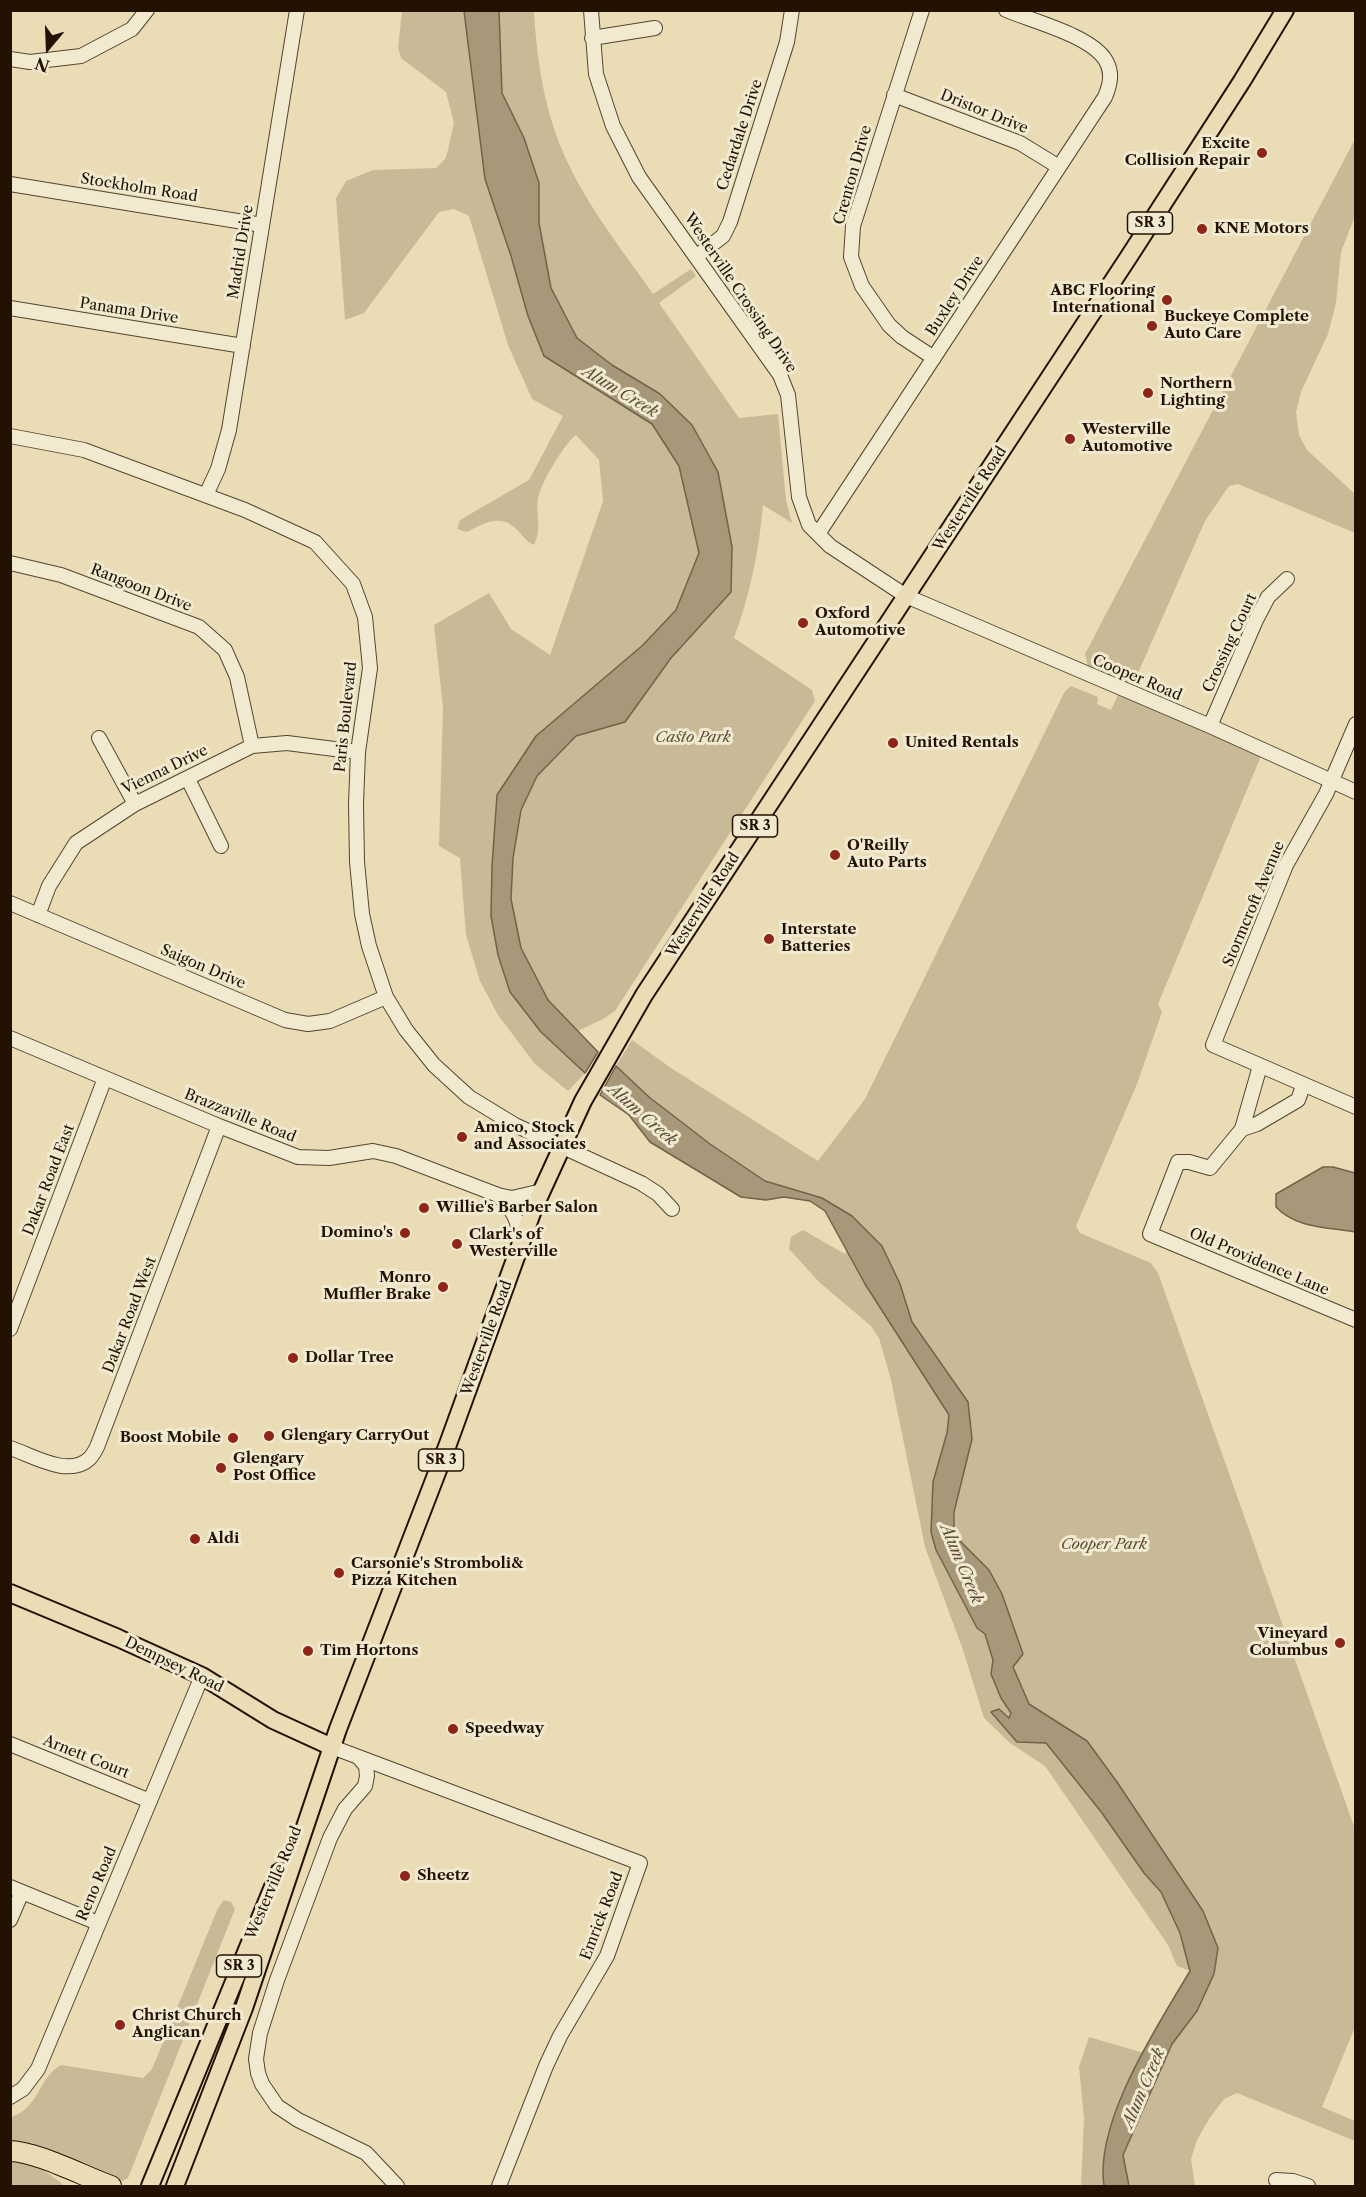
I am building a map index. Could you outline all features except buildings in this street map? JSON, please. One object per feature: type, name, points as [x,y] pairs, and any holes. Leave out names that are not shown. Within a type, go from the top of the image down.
[{"type":"highway","points":[[10,2151],[21,2151],[39,2157],[111,2187]]},
{"type":"highway","points":[[39,2157],[67,2178],[73,2187]]},
{"type":"main road","name":"Westerville Road","points":[[175,2187],[243,2008],[332,1747],[542,1191],[583,1101],[644,995],[1242,81],[1285,10]]},
{"type":"main road","name":"Dempsey Road","points":[[10,1593],[202,1676],[273,1720],[332,1747]]},
{"type":"main road","name":"Westerville Road","points":[[150,2187],[226,1998],[332,1747]]},
{"type":"street","points":[[10,59],[30,62],[81,56],[132,29],[147,10]]},
{"type":"street","name":"Madrid Drive","points":[[206,495],[218,469],[229,430],[297,10]]},
{"type":"street","name":"Westerville Crossing Drive","points":[[591,10],[596,74],[614,126],[639,177],[780,375],[788,395],[800,497],[809,525],[830,546],[906,596]]},
{"type":"street","name":"Cedardale Drive","points":[[697,256],[723,236],[730,222],[787,42],[792,10]]},
{"type":"street","name":"Crenton Drive","points":[[922,10],[853,226],[850,257],[862,286],[889,325],[902,337],[934,358]]},
{"type":"street","name":"Buxley Drive","points":[[818,534],[1105,97],[1110,86],[1111,73],[1105,60],[1083,41],[1006,10]]},
{"type":"street","points":[[592,38],[655,28]]},
{"type":"street","name":"Dristor Drive","points":[[894,95],[1020,143],[1059,167]]},
{"type":"street","name":"Stockholm Road","points":[[10,184],[262,225]]},
{"type":"street","name":"Panama Drive","points":[[10,308],[243,346]]},
{"type":"street","name":"Paris Boulevard","points":[[10,436],[84,450],[245,510],[315,542],[353,584],[365,617],[370,668],[358,752],[357,862],[362,914],[369,945],[386,997],[406,1030],[434,1065],[469,1097],[515,1125],[641,1183],[658,1194],[672,1209]]},
{"type":"street","name":"Rangoon Drive","points":[[10,563],[61,575],[200,627],[225,650],[237,677],[252,747]]},
{"type":"street","name":"Crossing Court","points":[[1210,726],[1268,597],[1287,579]]},
{"type":"street","name":"Cooper Road","points":[[906,596],[1210,726],[1356,792]]},
{"type":"street","name":"Stormcroft Avenue","points":[[1260,1066],[1213,1045],[1286,865],[1332,780],[1356,724]]},
{"type":"street","points":[[99,738],[135,804]]},
{"type":"street","name":"Vienna Drive","points":[[38,915],[49,886],[76,843],[135,804],[252,747],[287,743],[358,752]]},
{"type":"street","points":[[188,779],[221,846]]},
{"type":"street","name":"Saigon Drive","points":[[10,903],[285,1020],[308,1024],[330,1021],[386,997]]},
{"type":"street","name":"Brazzaville Road","points":[[10,1038],[298,1157],[329,1158],[373,1151],[396,1156],[498,1195],[512,1198],[542,1191]]},
{"type":"street","points":[[1242,1129],[1260,1066],[1356,1107]]},
{"type":"street","name":"Dakar Road East","points":[[10,1329],[105,1078]]},
{"type":"street","points":[[1242,1129],[1257,1124],[1298,1101],[1303,1086]]},
{"type":"street","name":"Dakar Road West","points":[[10,1448],[58,1465],[73,1466],[88,1460],[98,1447],[219,1126]]},
{"type":"street","name":"Old Providence Lane","points":[[1242,1129],[1210,1168],[1190,1162],[1178,1162],[1150,1234],[1356,1320]]},
{"type":"street","points":[[498,1195],[511,1208],[517,1220],[521,1246]]},
{"type":"street","name":"Reno Road","points":[[10,2097],[23,2089],[38,2068],[202,1676]]},
{"type":"street","name":"Arnett Court","points":[[10,1744],[150,1801]]},
{"type":"street","name":"Emrick Road","points":[[332,1747],[640,1863],[607,1956],[560,2036],[546,2066],[500,2187]]},
{"type":"street","points":[[359,1758],[366,1766],[368,1776],[365,1786],[345,1809],[330,1838],[277,1980],[260,2033],[256,2059],[262,2084],[277,2106],[298,2120],[366,2153],[397,2187]]},
{"type":"street","points":[[10,1920],[16,1890],[98,1923]]},
{"type":"street","points":[[1276,2180],[1293,2181],[1308,2187]]},
{"type":"green space","points":[[402,11],[464,11],[474,82],[511,256],[528,316],[544,355],[652,424],[679,466],[699,553],[676,610],[643,645],[536,736],[492,866],[491,916],[498,955],[541,1032],[585,1073],[568,1091],[535,1064],[498,1015],[480,981],[466,935],[460,858],[439,846],[443,708],[434,625],[489,593],[511,629],[550,655],[603,501],[599,460],[576,435],[566,446],[539,494],[538,531],[534,545],[510,524],[504,522],[492,522],[467,532],[457,529],[460,520],[529,480],[563,416],[532,399],[508,345],[469,216],[454,209],[439,212],[364,313],[345,320],[336,198],[346,181],[373,170],[436,168],[446,158],[454,123],[446,92],[401,58],[398,48]]},
{"type":"green space","name":"Casto Park","points":[[489,11],[534,11],[540,69],[553,126],[568,163],[586,197],[653,294],[691,269],[696,276],[659,303],[739,418],[778,414],[786,500],[792,523],[763,505],[753,573],[734,638],[812,690],[815,701],[615,1011],[578,1031],[548,1000],[521,948],[511,899],[513,858],[521,810],[537,776],[576,736],[613,725],[671,658],[715,510],[646,409],[570,369],[495,118]]},
{"type":"green space","points":[[1355,139],[1355,216],[1341,252],[1336,303],[1328,334],[1301,392],[1296,412],[1299,435],[1307,450],[1355,494],[1355,533],[1238,484],[1229,486],[1205,521],[1135,680],[1128,683],[1088,666],[1085,654]]},
{"type":"green space","name":"Cooper Park","points":[[1071,686],[1098,697],[1097,704],[1111,710],[1118,695],[1261,756],[1158,1004],[1162,1012],[1137,1084],[1076,1226],[1080,1233],[1151,1263],[1158,1273],[1355,1829],[1355,2027],[1322,2107],[1355,2121],[1355,2141],[1237,2093],[1224,2099],[1197,2140],[1191,2159],[1195,2186],[1129,2186],[1123,2155],[1172,2044],[1181,2032],[1208,1948],[1050,1745],[1004,1667],[954,1535],[959,1421],[938,1398],[949,1415],[947,1433],[933,1482],[936,1551],[977,1628],[985,1634],[993,1660],[991,1674],[1001,1698],[1011,1713],[1010,1718],[999,1709],[992,1713],[1017,1742],[1045,1743],[1102,1813],[1144,1873],[1161,1892],[1180,1933],[1190,1971],[1177,1966],[1168,1945],[1045,1766],[1010,1743],[984,1718],[963,1650],[925,1547],[891,1380],[879,1338],[871,1326],[819,1282],[789,1249],[791,1237],[803,1230],[845,1254],[857,1221],[822,1198],[765,1181],[710,1144],[649,1097],[616,1066],[632,1040],[671,1068],[818,1161],[865,1099],[1065,691]]},
{"type":"green space","points":[[224,1900],[231,1902],[235,1909],[128,2178],[118,2183],[11,2144],[11,2117],[28,2107],[53,2070],[61,2065],[143,2078],[152,2069],[218,1908]]},
{"type":"green space","points":[[1089,2037],[1144,2053],[1120,2100],[1108,2134],[1104,2151],[1104,2186],[1081,2186],[1084,2119],[1079,2067]]},
{"type":"green space","points":[[11,2157],[45,2172],[64,2186],[11,2186]]},
{"type":"water","name":"Alum Creek","points":[[464,11],[499,11],[502,93],[524,138],[539,183],[539,223],[551,288],[577,338],[612,365],[660,394],[692,425],[718,472],[732,547],[731,592],[671,658],[625,722],[576,736],[537,776],[521,810],[513,858],[511,899],[521,948],[548,1000],[598,1052],[585,1073],[541,1032],[510,992],[498,955],[491,916],[497,795],[536,736],[643,645],[676,610],[699,553],[679,466],[652,424],[544,356],[528,316],[485,179]]},
{"type":"water","name":"Alum Creek","points":[[616,1066],[649,1097],[710,1144],[765,1181],[822,1198],[852,1216],[882,1246],[900,1284],[912,1322],[968,1402],[972,1439],[954,1512],[954,1535],[989,1570],[1002,1594],[1023,1654],[1013,1667],[1029,1704],[1087,1741],[1203,1911],[1218,1948],[1214,1974],[1197,2011],[1172,2044],[1123,2155],[1129,2186],[1104,2186],[1104,2161],[1109,2133],[1118,2104],[1131,2075],[1190,1971],[1180,1933],[1161,1892],[1144,1873],[1102,1813],[1046,1743],[1017,1742],[991,1712],[999,1709],[1009,1718],[1011,1713],[1001,1698],[991,1674],[993,1660],[985,1634],[977,1628],[936,1550],[931,1532],[933,1482],[947,1433],[949,1415],[865,1284],[825,1211],[810,1201],[784,1197],[766,1200],[741,1197],[650,1142],[629,1115],[600,1095]]},
{"type":"water","points":[[1323,1167],[1333,1167],[1355,1173],[1355,1232],[1303,1223],[1284,1214],[1276,1207],[1276,1194]]},
{"type":"place","name":"Excite Collision Repair","points":[[1262,153]]},
{"type":"place","name":"KNE Motors","points":[[1202,229]]},
{"type":"place","name":"ABC Flooring International","points":[[1167,300]]},
{"type":"place","name":"Buckeye Complete Auto Care","points":[[1152,326]]},
{"type":"place","name":"Northern Lighting","points":[[1148,393]]},
{"type":"place","name":"Westerville Automotive","points":[[1070,439]]},
{"type":"place","name":"Oxford Automotive","points":[[803,623]]},
{"type":"place","name":"United Rentals","points":[[893,743]]},
{"type":"place","name":"O'Reilly Auto Parts","points":[[835,855]]},
{"type":"place","name":"Interstate Batteries","points":[[769,939]]},
{"type":"place","name":"Amico, Stock and Associates","points":[[462,1137]]},
{"type":"place","name":"Willie's Barber Salon","points":[[424,1208]]},
{"type":"place","name":"Domino's","points":[[405,1233]]},
{"type":"place","name":"Clark's of Westerville","points":[[457,1244]]},
{"type":"place","name":"Monro Muffler Brake","points":[[443,1287]]},
{"type":"place","name":"Dollar Tree","points":[[293,1358]]},
{"type":"place","name":"Glengary CarryOut","points":[[269,1436]]},
{"type":"place","name":"Boost Mobile","points":[[233,1438]]},
{"type":"place","name":"Glengary Post Office","points":[[221,1468]]},
{"type":"place","name":"Aldi","points":[[195,1539]]},
{"type":"place","name":"Carsonie's Stromboli& Pizza Kitchen","points":[[339,1573]]},
{"type":"place","name":"Vineyard Columbus","points":[[1340,1643]]},
{"type":"place","name":"Tim Hortons","points":[[308,1651]]},
{"type":"place","name":"Speedway","points":[[453,1729]]},
{"type":"place","name":"Sheetz","points":[[405,1876]]},
{"type":"place","name":"Christ Church Anglican","points":[[120,2025]]}]
